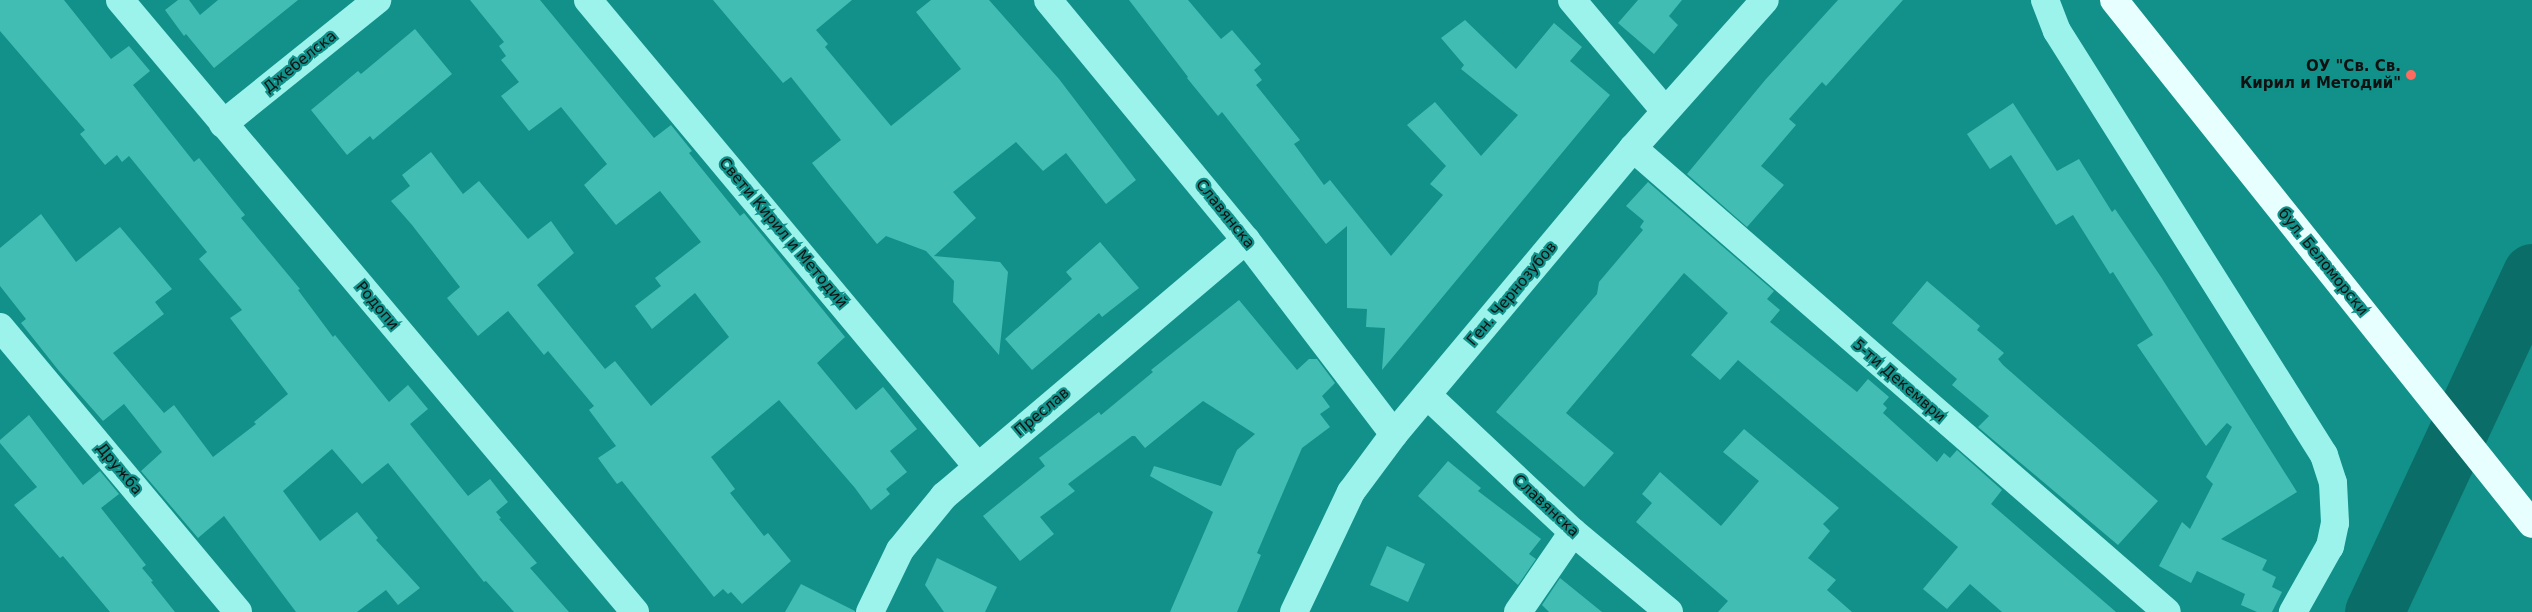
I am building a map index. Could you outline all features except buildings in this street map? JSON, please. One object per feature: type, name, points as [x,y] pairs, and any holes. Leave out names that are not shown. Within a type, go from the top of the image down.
[{"type":"main road","name":"бул. Беломорски","points":[[2114,0],[2532,524]]},
{"type":"street","name":"Родопи","points":[[120,0],[635,612]]},
{"type":"street","name":"Джебелска","points":[[223,124],[377,0]]},
{"type":"street","name":"Свети Кирил и Методий","points":[[588,0],[977,466]]},
{"type":"street","name":"Славянска","points":[[1048,0],[1246,240],[1394,434]]},
{"type":"street","points":[[1572,0],[1665,111]]},
{"type":"street","name":"Ген. Чернозубов","points":[[1294,612],[1351,492],[1394,434],[1633,148],[1765,0]]},
{"type":"street","points":[[2045,0],[2057,31],[2324,455],[2333,483],[2335,523],[2330,546],[2293,612]]},
{"type":"street","name":"5-ти Декември","points":[[1633,148],[2167,612]]},
{"type":"street","name":"Преслав","points":[[870,612],[900,550],[944,496],[977,466],[1246,240]]},
{"type":"street","name":"Дружба","points":[[0,327],[238,612]]},
{"type":"street","name":"Славянска","points":[[1427,395],[1574,532],[1670,612]]},
{"type":"street","points":[[1518,612],[1574,532]]},
{"type":"waterway","points":[[2374,612],[2532,273]]},
{"type":"place","name":"ОУ \"Св. Св. Кирил и Методий\"","points":[[2411,75]]}]
